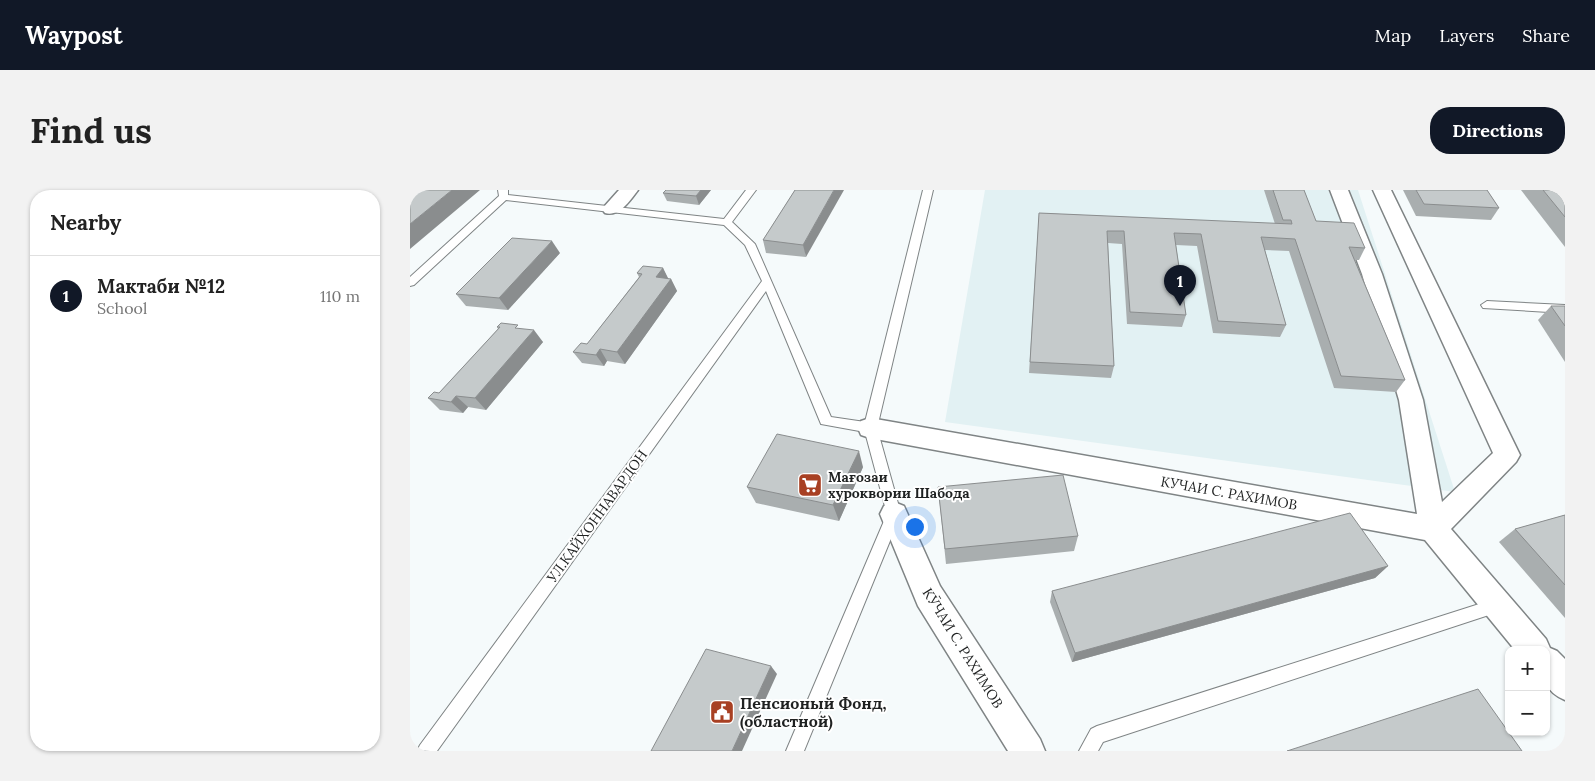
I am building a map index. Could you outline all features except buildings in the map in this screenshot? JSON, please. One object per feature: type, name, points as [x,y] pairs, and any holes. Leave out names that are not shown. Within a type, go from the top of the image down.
[{"type":"street","points":[[612,209],[629,190]]},
{"type":"street","points":[[1339,190],[1372,274],[1411,400],[1433,529],[1533,646]]},
{"type":"street","points":[[1382,190],[1507,455],[1433,529]]},
{"type":"street","name":"КУЧАИ С. РАХИМОВ","points":[[870,428],[1433,529]]},
{"type":"street","name":"КӮЧАИ С. РАХИМОВ","points":[[894,514],[928,596],[1028,751]]},
{"type":"street","points":[[1550,667],[1565,684]]},
{"type":"lane","points":[[727,222],[751,190]]},
{"type":"lane","points":[[795,751],[894,514],[870,428],[928,190]]},
{"type":"lane","points":[[410,283],[504,194],[727,222],[750,244],[826,421],[870,428]]},
{"type":"lane","name":"УЛ.КАЙХОННАВАРДОН","points":[[426,751],[767,281]]},
{"type":"lane","points":[[1487,305],[1565,310]]},
{"type":"lane","points":[[1088,751],[1097,735],[1498,605]]},
{"type":"shaded area","points":[[985,190],[1358,190],[1455,492],[945,422]]},
{"type":"place","name":"Мактаби №12","points":[[1180,306]]},
{"type":"place","name":"Мағозаи хуроквории Шабода","points":[[810,485]]},
{"type":"place","name":"Пенсионый Фонд, (областной)","points":[[722,712]]}]
